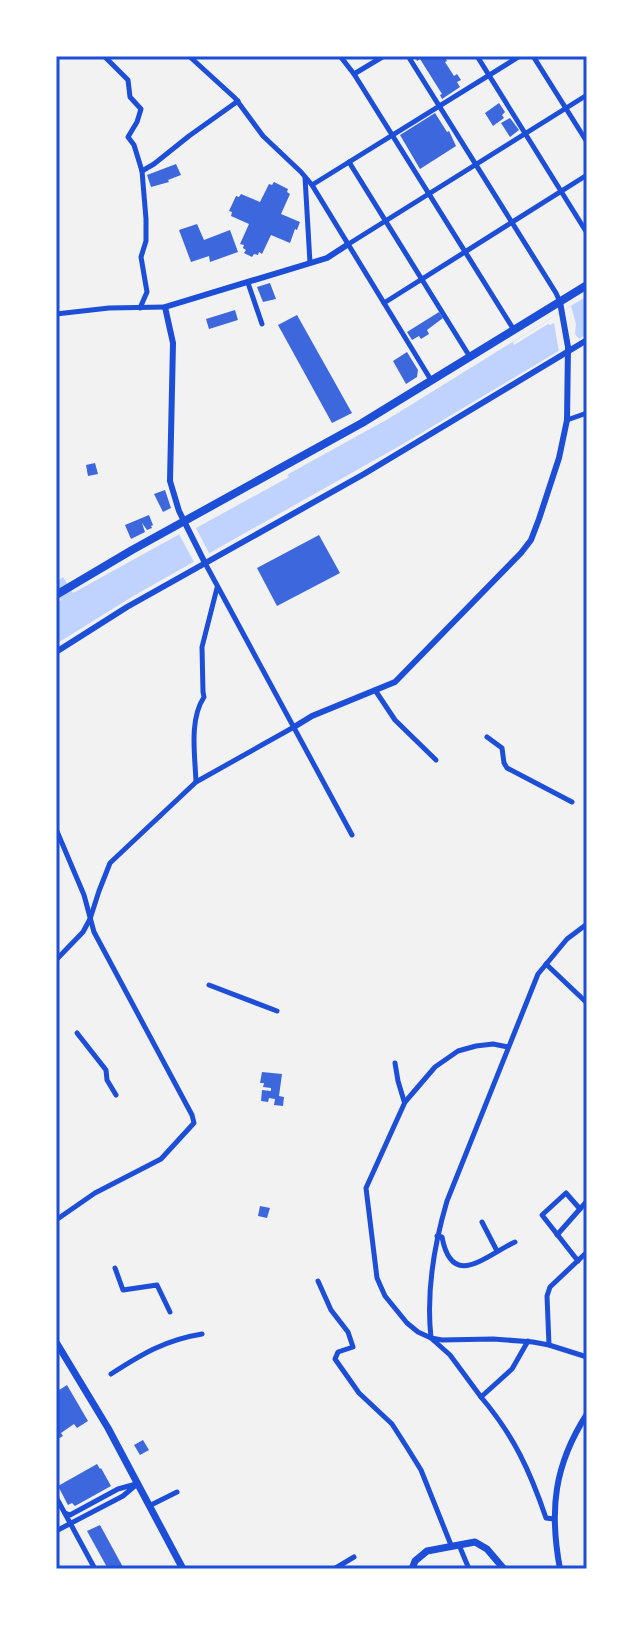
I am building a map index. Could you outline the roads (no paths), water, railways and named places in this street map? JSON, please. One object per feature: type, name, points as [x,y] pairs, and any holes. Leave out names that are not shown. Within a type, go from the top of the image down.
[{"type":"highway","points":[[57,594],[185,526],[514,330],[561,307],[587,285]]},
{"type":"main road","points":[[56,1342],[108,1428],[183,1569]]},
{"type":"main road","points":[[412,1569],[415,1561],[427,1551],[469,1542],[480,1544],[504,1569]]},
{"type":"street","points":[[104,56],[128,80],[130,97],[141,109],[128,137],[134,145],[142,171],[146,241],[141,257],[147,292],[140,308]]},
{"type":"street","points":[[189,56],[238,101],[263,136],[312,185],[432,381]]},
{"type":"street","points":[[340,56],[514,330]]},
{"type":"street","points":[[354,74],[384,56]]},
{"type":"street","points":[[56,960],[81,935],[90,919],[110,863],[196,782],[312,716],[395,682],[531,540],[559,458],[567,420],[568,349],[561,307],[556,293],[408,56]]},
{"type":"street","points":[[477,56],[587,233]]},
{"type":"street","points":[[312,185],[520,56]]},
{"type":"street","points":[[533,56],[587,142]]},
{"type":"street","points":[[56,314],[109,308],[165,307],[330,256],[587,95]]},
{"type":"street","points":[[142,171],[238,101]]},
{"type":"street","points":[[349,162],[470,357]]},
{"type":"street","points":[[384,303],[587,175]]},
{"type":"street","points":[[305,176],[310,263]]},
{"type":"street","points":[[248,283],[262,324]]},
{"type":"street","points":[[165,307],[173,343],[170,481],[177,507],[352,835]]},
{"type":"street","points":[[56,652],[204,561],[364,474],[587,340]]},
{"type":"street","points":[[567,420],[587,413]]},
{"type":"street","points":[[196,782],[194,732],[204,697],[202,647],[217,587]]},
{"type":"street","points":[[375,690],[395,720],[436,760]]},
{"type":"street","points":[[487,737],[502,748],[507,768],[572,802]]},
{"type":"street","points":[[56,829],[84,895],[97,938],[194,1119],[194,1123],[161,1159],[95,1193],[56,1220]]},
{"type":"street","points":[[554,1519],[546,1518],[534,1481],[492,1411],[450,1355],[431,1338],[429,1303],[437,1236],[447,1201],[538,974],[567,939],[587,924]]},
{"type":"street","points":[[546,964],[587,1003]]},
{"type":"street","points":[[209,985],[277,1011]]},
{"type":"street","points":[[77,1033],[106,1070],[107,1080],[116,1095]]},
{"type":"street","points":[[508,1047],[493,1044],[458,1051],[435,1067],[405,1102],[368,1181],[366,1193],[377,1278],[380,1288],[407,1323],[431,1338],[528,1341],[587,1357]]},
{"type":"street","points":[[395,1063],[405,1102]]},
{"type":"street","points":[[582,1260],[542,1215],[566,1193],[583,1209]]},
{"type":"street","points":[[557,1235],[587,1201]]},
{"type":"street","points":[[482,1222],[497,1251]]},
{"type":"street","points":[[437,1236],[442,1237],[448,1258],[457,1266],[471,1266],[515,1242]]},
{"type":"street","points":[[549,1345],[547,1296],[550,1287],[587,1252]]},
{"type":"street","points":[[115,1268],[123,1290],[157,1285],[170,1312]]},
{"type":"street","points":[[318,1281],[331,1310],[348,1332],[353,1347],[338,1352],[335,1359],[359,1393],[392,1424],[408,1449],[469,1569]]},
{"type":"street","points":[[111,1374],[157,1346],[202,1334]]},
{"type":"street","points":[[481,1397],[512,1369],[528,1341]]},
{"type":"street","points":[[560,1569],[554,1519],[557,1480],[587,1414]]},
{"type":"street","points":[[64,1513],[70,1515],[118,1489],[137,1484]]},
{"type":"street","points":[[56,1531],[123,1496],[137,1484]]},
{"type":"street","points":[[149,1506],[177,1492]]},
{"type":"street","points":[[56,1497],[95,1569]]},
{"type":"street","points":[[334,1569],[354,1557]]},
{"type":"water","points":[[587,296],[587,334],[403,444],[135,595],[56,644],[56,604],[61,600],[56,591],[56,582],[63,577],[73,593],[388,419]]}]
